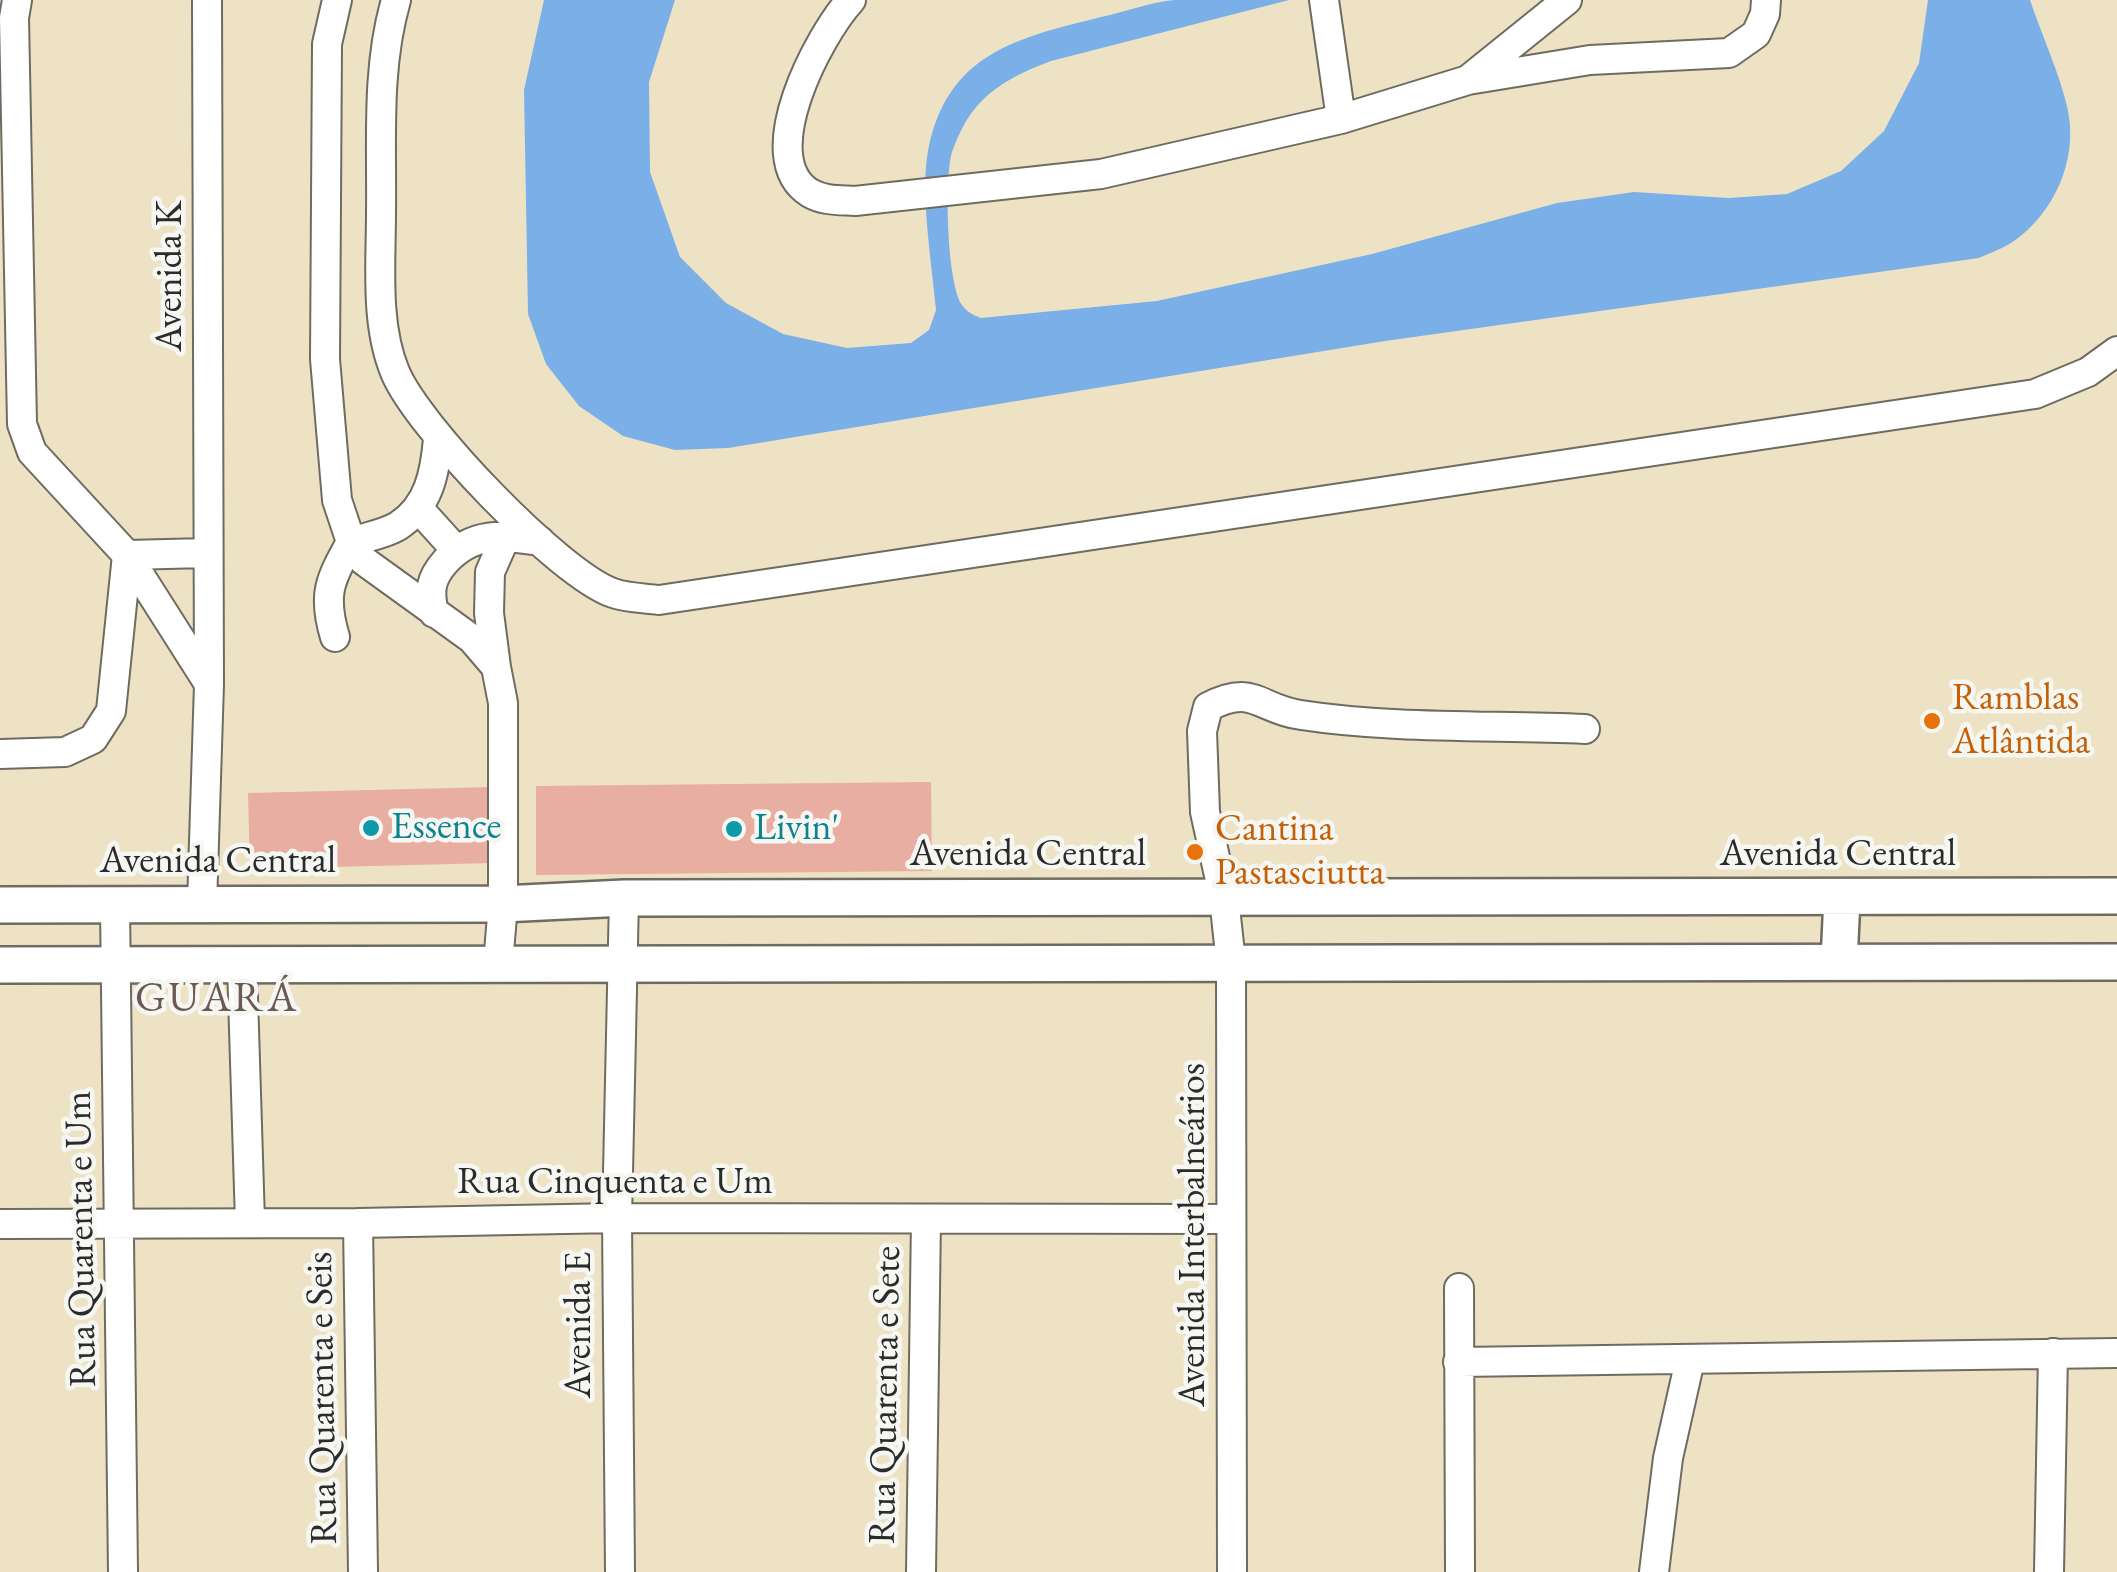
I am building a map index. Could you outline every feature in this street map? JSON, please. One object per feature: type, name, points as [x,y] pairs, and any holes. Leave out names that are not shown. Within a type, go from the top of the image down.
[{"type":"main road","name":"Avenida Central","points":[[0,905],[503,904],[624,898],[2117,896]]},
{"type":"main road","points":[[1840,962],[1842,898]]},
{"type":"main road","points":[[0,965],[2117,962]]},
{"type":"street","points":[[18,0],[8,105],[22,424],[32,452],[127,556],[209,684]]},
{"type":"street","name":"Avenida K","points":[[202,905],[209,684],[208,0]]},
{"type":"street","points":[[336,0],[327,44],[325,360],[337,500],[351,542],[364,561],[472,639],[496,667]]},
{"type":"street","points":[[396,0],[382,80],[381,279],[384,331],[394,371],[438,439],[540,540],[572,568],[613,593],[658,600],[2035,394],[2088,372],[2117,352]]},
{"type":"street","points":[[851,0],[834,19],[796,94],[788,146],[791,173],[807,192],[824,199],[855,200],[1101,174],[1342,119],[1468,80],[1590,60],[1729,54],[1756,34],[1766,0]]},
{"type":"street","points":[[1468,80],[1566,0]]},
{"type":"street","points":[[1324,2],[1342,119]]},
{"type":"street","points":[[335,636],[326,609],[330,580],[351,542],[397,527],[418,508],[436,470],[438,439]]},
{"type":"street","points":[[418,508],[456,550]]},
{"type":"street","points":[[434,613],[429,591],[437,571],[469,541],[506,536],[540,540]]},
{"type":"street","points":[[498,964],[503,904],[503,703],[490,614],[490,572],[506,536]]},
{"type":"street","points":[[127,556],[206,553]]},
{"type":"street","points":[[0,754],[66,752],[93,739],[111,711],[127,556]]},
{"type":"street","name":"Avenida Interbalneários","points":[[1232,1572],[1232,963],[1224,898],[1205,812],[1202,731],[1208,707],[1228,696],[1248,696],[1297,715],[1584,728]]},
{"type":"street","name":"Avenida E","points":[[620,1572],[617,1218],[624,898]]},
{"type":"street","name":"Rua Quarenta e Um","points":[[115,905],[123,1572]]},
{"type":"street","points":[[242,965],[250,1222]]},
{"type":"street","name":"Rua Cinquenta e Um","points":[[0,1224],[617,1218],[1231,1219]]},
{"type":"street","name":"Rua Quarenta e Sete","points":[[921,1572],[926,1220]]},
{"type":"street","name":"Rua Quarenta e Seis","points":[[358,1223],[363,1572]]},
{"type":"street","points":[[1459,1288],[1460,1572]]},
{"type":"street","points":[[2049,1572],[2053,1353]]},
{"type":"street","points":[[1458,1362],[2117,1354]]},
{"type":"street","points":[[1654,1572],[1668,1458],[1690,1360]]},
{"type":"water","points":[[544,0],[675,0],[649,82],[650,172],[680,257],[726,303],[783,334],[847,348],[911,343],[929,330],[936,310],[926,208],[928,151],[937,118],[951,92],[969,71],[990,55],[1041,33],[1166,1],[1289,0],[1051,61],[991,92],[965,123],[952,152],[948,184],[953,276],[962,305],[970,313],[981,318],[1157,301],[1372,254],[1557,203],[1634,192],[1729,198],[1787,194],[1841,171],[1884,131],[1919,63],[1928,0],[2030,0],[2065,97],[2069,148],[2060,184],[2041,216],[2014,241],[1979,258],[1385,341],[728,448],[675,450],[623,436],[579,406],[546,364],[528,314],[524,90]]},
{"type":"building","name":"Livin'","points":[[931,782],[932,871],[536,875],[536,786]]},
{"type":"building","name":"Essence","points":[[492,787],[493,863],[250,869],[248,793]]},
{"type":"place","name":"Ramblas Atlântida","points":[[1932,721]]},
{"type":"place","name":"Essence","points":[[371,828]]},
{"type":"place","name":"Livin'","points":[[734,829]]},
{"type":"place","name":"Cantina Pastasciutta","points":[[1195,852]]},
{"type":"district","name":"GUARÁ","points":[[217,1000]]}]
